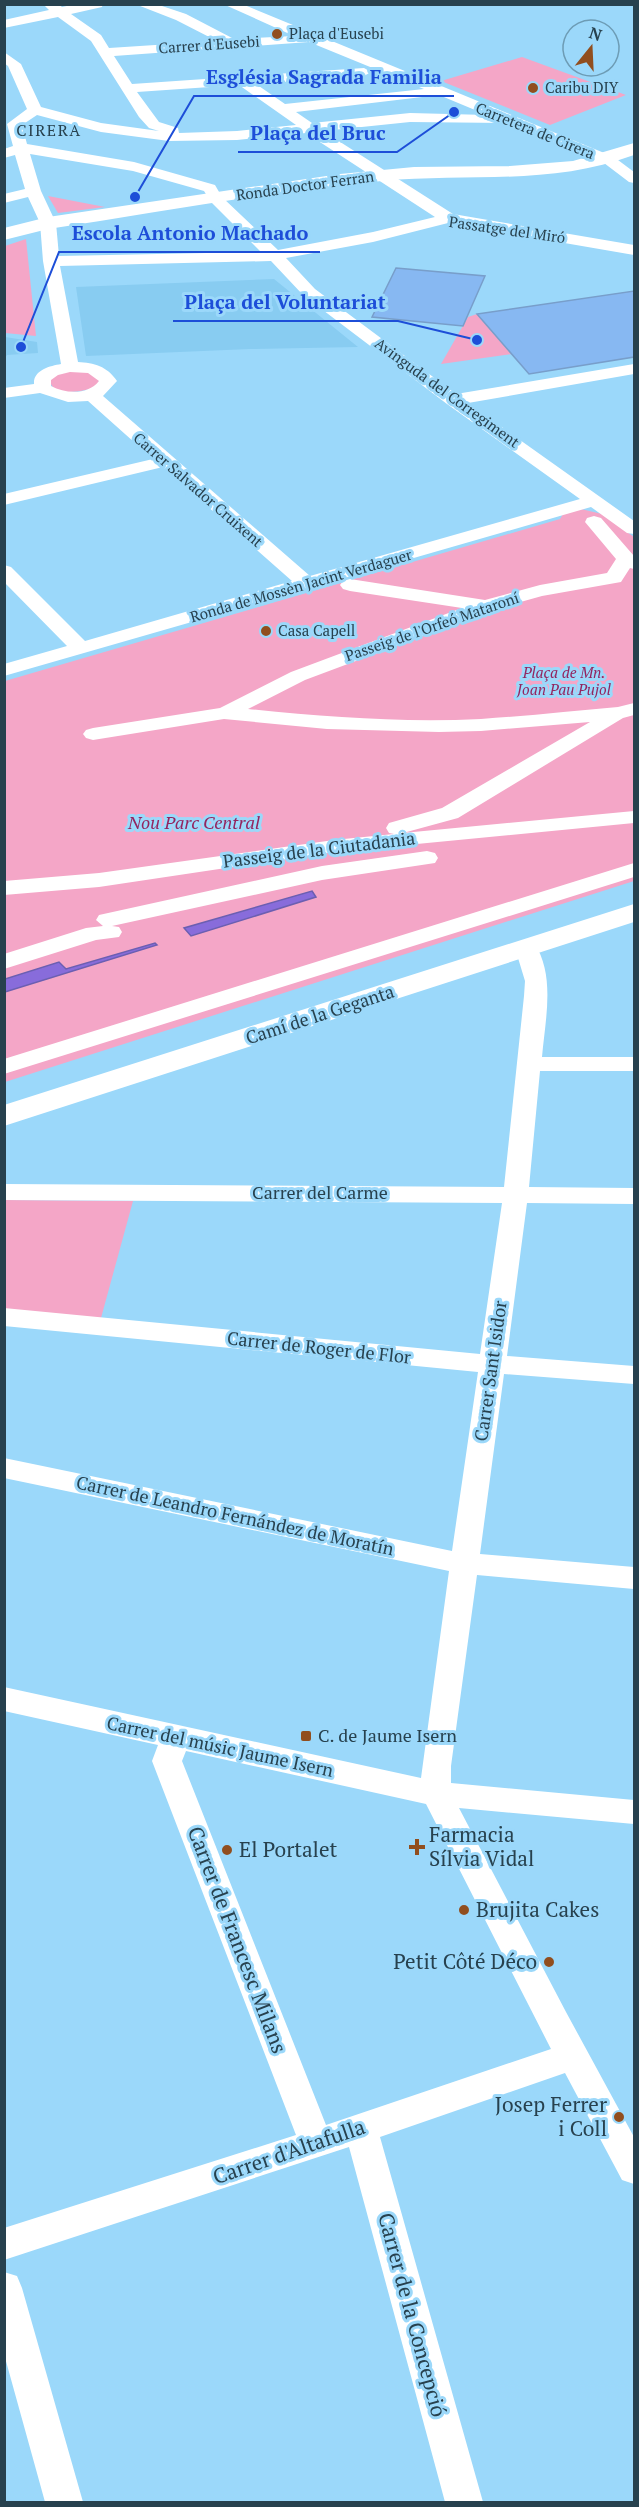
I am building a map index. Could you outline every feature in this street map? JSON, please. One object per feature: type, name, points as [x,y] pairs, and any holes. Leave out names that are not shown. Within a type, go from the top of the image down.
[{"type":"street","points":[[4,24],[55,9],[97,4]]},
{"type":"street","points":[[141,4],[181,17],[231,44]]},
{"type":"street","name":"Carretera de Cirera","points":[[230,4],[609,160],[634,179]]},
{"type":"street","points":[[55,9],[96,38],[144,114],[154,125],[170,131],[215,137]]},
{"type":"street","name":"Carrer d'Eusebi","points":[[105,52],[314,38]]},
{"type":"street","points":[[8,62],[35,110],[61,118],[126,131],[183,137],[215,137],[398,118],[505,119]]},
{"type":"street","points":[[129,88],[364,72]]},
{"type":"street","points":[[243,81],[309,128],[448,218]]},
{"type":"street","points":[[284,109],[440,92]]},
{"type":"street","points":[[35,110],[9,123],[22,148],[33,191],[48,223],[51,261],[70,367]]},
{"type":"street","points":[[4,154],[22,148]]},
{"type":"street","name":"Avinguda del Corregiment","points":[[22,148],[134,167],[210,188],[216,199],[309,292],[453,400],[634,529]]},
{"type":"street","name":"Ronda Doctor Ferran","points":[[4,234],[48,223],[384,175],[568,169],[609,160],[634,149]]},
{"type":"street","points":[[4,199],[33,191]]},
{"type":"street","name":"Passatge del Miró","points":[[51,261],[274,256],[373,237],[448,218],[634,250]]},
{"type":"street","points":[[4,393],[43,388],[68,397],[90,394],[106,386],[108,381],[106,376],[92,369],[70,367],[46,375],[42,379],[43,388]]},
{"type":"street","points":[[453,400],[634,369]]},
{"type":"street","name":"Carrer Salvador Cruixent","points":[[90,394],[301,579]]},
{"type":"street","points":[[4,500],[165,461]]},
{"type":"street","name":"Ronda de Mossèn Jacint Verdaguer","points":[[4,670],[77,644],[590,496]]},
{"type":"street","name":"Passeig de l'Orfeó Mataroní","points":[[224,713],[298,676],[485,606],[540,591],[614,578],[630,561],[594,522]]},
{"type":"street","points":[[4,571],[77,644]]},
{"type":"street","points":[[351,585],[485,606]]},
{"type":"street","name":"Ronda de Mossèn Jacint Verdaguer","points":[[4,657],[77,644]]},
{"type":"street","points":[[93,734],[224,713],[327,723],[481,726],[627,711]]},
{"type":"street","points":[[334,846],[450,813],[627,711]]},
{"type":"street","name":"Passeig de la Ciutadania","points":[[4,888],[99,880],[334,846],[634,817]]},
{"type":"street","points":[[4,962],[109,926],[322,873],[427,858]]},
{"type":"street","points":[[4,1067],[634,870]]},
{"type":"street","name":"Camí de la Geganta","points":[[4,1116],[634,914]]},
{"type":"street","name":"Carrer Sant Isidor","points":[[436,1794],[436,1766],[490,1364],[516,1194],[536,996],[536,981],[526,948]]},
{"type":"street","points":[[528,1064],[634,1064]]},
{"type":"street","name":"Carrer del Carme","points":[[4,1192],[634,1196]]},
{"type":"street","name":"Carrer de Roger de Flor","points":[[4,1317],[490,1364],[634,1375]]},
{"type":"street","name":"Carrer de Leandro Fernández de Moratín","points":[[4,1468],[465,1563],[634,1578]]},
{"type":"street","name":"Carrer del músic Jaume Isern","points":[[4,1699],[436,1794],[634,1812]]},
{"type":"street","name":"Carrer de Francesc Milans","points":[[175,1738],[167,1761],[316,2143]]},
{"type":"street","points":[[436,1794],[634,2169]]},
{"type":"street","name":"Carrer d'Altafulla","points":[[4,2244],[316,2143],[573,2056]]},
{"type":"street","name":"Carrer de la Concepció","points":[[361,2128],[464,2502]]},
{"type":"street","points":[[4,2288],[64,2502]]},
{"type":"shaded area","points":[[274,279],[358,347],[86,356],[76,287]]},
{"type":"shaded area","points":[[5,337],[37,342],[38,353],[7,355],[5,358]]},
{"type":"shaded area","points":[[312,891],[316,897],[191,936],[184,928]]},
{"type":"shaded area","points":[[155,943],[157,945],[5,992],[5,979],[59,962],[66,969]]},
{"type":"green space","name":"Caribu DIY","points":[[522,57],[561,71],[561,78],[579,78],[626,95],[550,125],[441,81]]},
{"type":"green space","points":[[48,196],[105,207],[58,213]]},
{"type":"green space","points":[[26,239],[36,336],[5,333],[5,246]]},
{"type":"green space","points":[[477,314],[512,354],[441,364],[468,317]]},
{"type":"green space","points":[[85,371],[100,379],[96,387],[69,392],[62,391],[52,385],[50,379],[60,372]]},
{"type":"green space","name":"Nou Parc Central","points":[[581,509],[602,514],[634,537],[634,881],[5,1082],[5,681],[560,519],[563,514]]},
{"type":"green space","points":[[4,1200],[133,1201],[101,1318],[5,1310]]},
{"type":"building","points":[[396,268],[485,276],[463,326],[372,317]]},
{"type":"building","points":[[634,291],[634,357],[529,374],[477,314]]},
{"type":"place","name":"Plaça d'Eusebi","points":[[277,34]]},
{"type":"place","name":"Caribu DIY","points":[[533,88]]},
{"type":"place","name":"Plaça del Bruc","points":[[454,112]]},
{"type":"place","name":"Església Sagrada Familia","points":[[135,197]]},
{"type":"place","name":"Plaça del Voluntariat","points":[[477,340]]},
{"type":"place","name":"Escola Antonio Machado","points":[[21,347]]},
{"type":"place","name":"Casa Capell","points":[[266,631]]},
{"type":"place","name":"C. de Jaume Isern","points":[[306,1736]]},
{"type":"place","name":"Farmacia Sílvia Vidal","points":[[417,1847]]},
{"type":"place","name":"El Portalet","points":[[227,1850]]},
{"type":"place","name":"Brujita Cakes","points":[[464,1910]]},
{"type":"place","name":"Petit Côté Déco","points":[[549,1962]]},
{"type":"place","name":"Josep Ferrer i Coll","points":[[619,2117]]},
{"type":"district","name":"CIRERA","points":[[49,130]]},
{"type":"park label","name":"Plaça de Mn. Joan Pau Pujol","points":[[564,682]]}]
